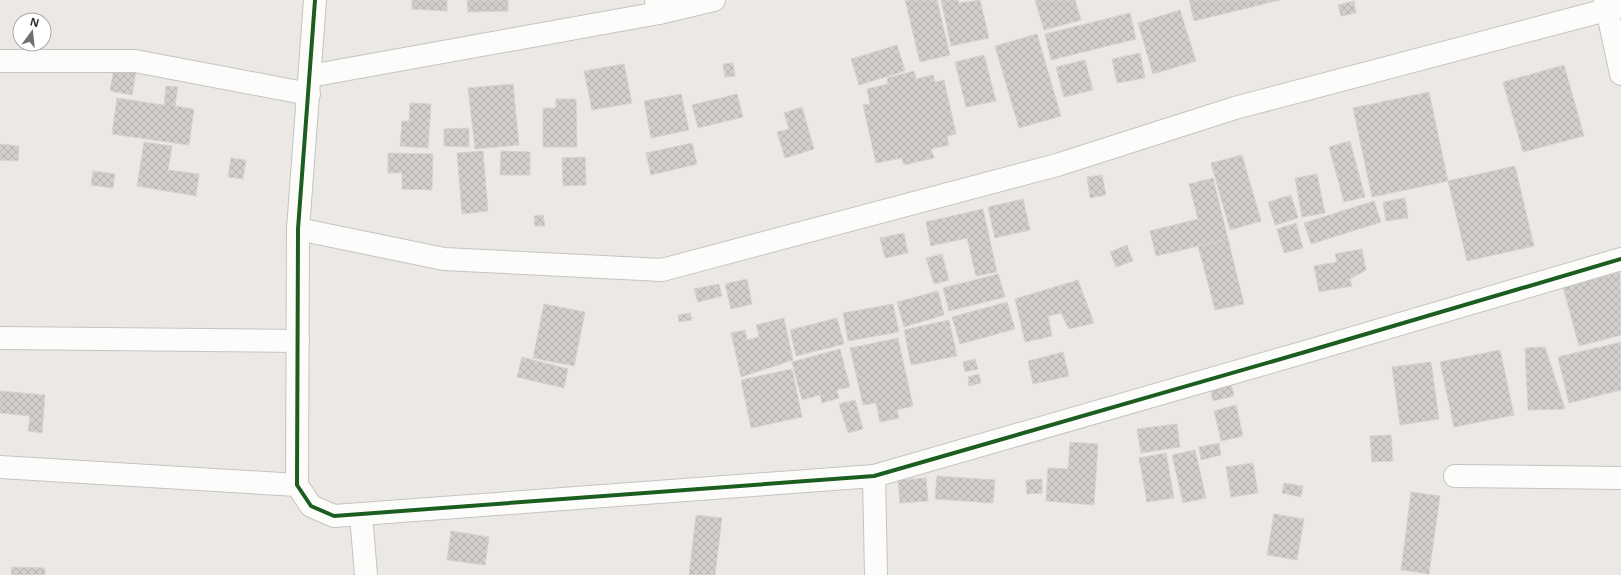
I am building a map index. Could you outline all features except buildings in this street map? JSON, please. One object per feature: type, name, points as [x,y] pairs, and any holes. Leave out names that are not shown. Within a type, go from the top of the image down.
[{"type":"street","points":[[315,0],[298,229],[297,485],[311,506],[334,516],[874,476],[1621,259]]},
{"type":"street","points":[[0,61],[135,61],[309,85],[658,7],[714,0]]},
{"type":"street","points":[[298,229],[444,259],[662,270],[1057,165],[1235,108],[1611,5],[1621,74]]},
{"type":"street","points":[[0,338],[298,341]]},
{"type":"street","points":[[0,467],[297,485]]},
{"type":"street","points":[[874,476],[876,575]]},
{"type":"street","points":[[1455,476],[1621,478]]},
{"type":"street","points":[[361,515],[366,575]]},
{"type":"cycle path","points":[[315,0],[298,229],[297,485],[311,506],[334,516],[874,476],[1621,259]]}]
